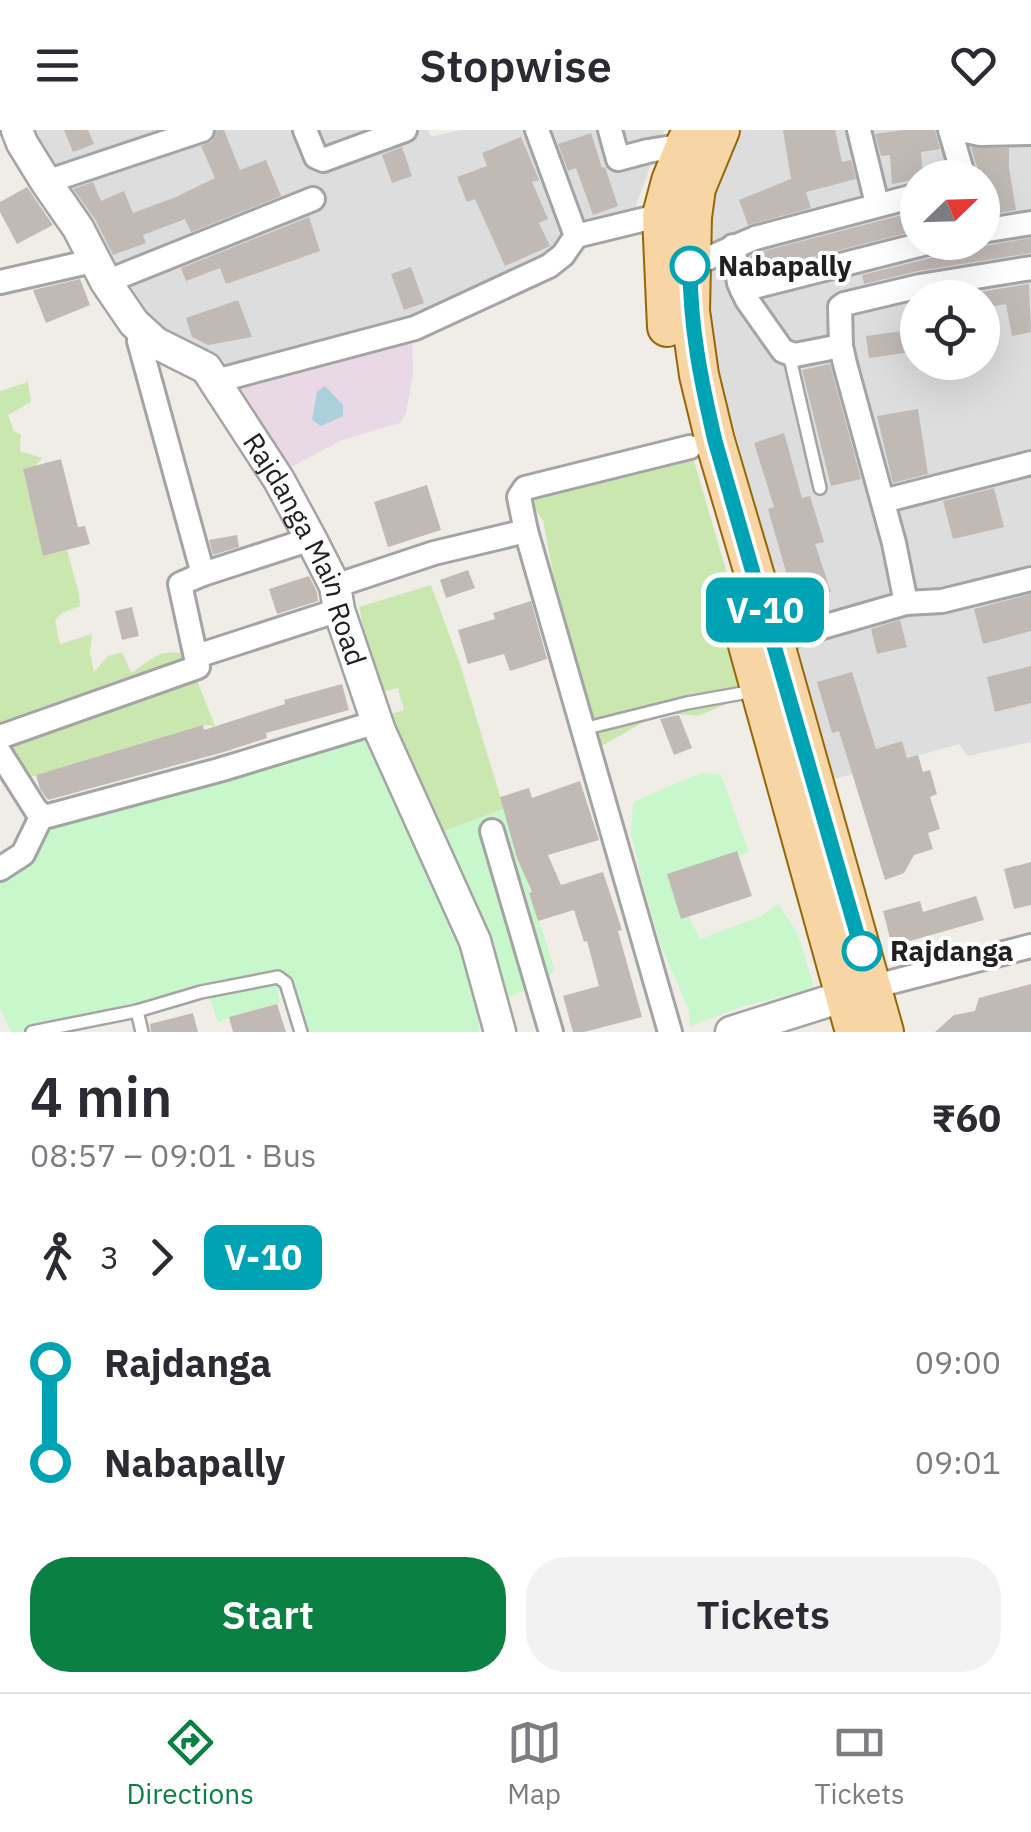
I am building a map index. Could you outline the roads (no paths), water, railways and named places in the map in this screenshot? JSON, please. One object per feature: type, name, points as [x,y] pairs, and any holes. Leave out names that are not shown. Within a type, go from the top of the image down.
[{"type":"main road","points":[[720,130],[696,188],[677,216],[665,313],[674,380],[761,690],[858,991],[884,1032]]},
{"type":"main road","points":[[688,138],[671,181],[690,266],[690,311],[700,375],[715,441],[774,641],[858,991],[855,1032]]},
{"type":"street","name":"Rajdanga Main Road","points":[[17,130],[134,323],[156,343],[206,368],[279,480],[337,598],[377,722],[467,921],[500,1032]]},
{"type":"street","points":[[46,182],[202,130]]},
{"type":"street","points":[[305,130],[316,157],[323,160],[405,130]]},
{"type":"street","points":[[537,130],[576,236]]},
{"type":"street","points":[[610,130],[618,159],[688,138]]},
{"type":"street","points":[[950,130],[959,160]]},
{"type":"street","points":[[961,130],[980,134],[1031,133]]},
{"type":"street","points":[[865,131],[876,204]]},
{"type":"street","points":[[0,282],[102,271],[313,199]]},
{"type":"street","points":[[690,266],[732,246],[900,199]]},
{"type":"street","points":[[216,382],[414,328],[548,266],[563,255],[576,236],[677,216]]},
{"type":"street","points":[[1000,228],[1031,223]]},
{"type":"street","points":[[732,246],[746,300],[780,348],[795,355],[842,346]]},
{"type":"street","points":[[742,290],[900,250]]},
{"type":"street","points":[[906,603],[842,346],[839,311],[844,304],[920,286],[1031,268]]},
{"type":"street","points":[[146,336],[139,342],[203,574]]},
{"type":"street","points":[[670,1032],[519,497],[525,488],[690,447]]},
{"type":"street","points":[[883,501],[1031,463]]},
{"type":"street","points":[[197,656],[434,553],[526,530]]},
{"type":"street","points":[[0,737],[198,668],[180,584],[310,540]]},
{"type":"street","points":[[774,641],[906,603],[942,602],[1031,579]]},
{"type":"street","points":[[0,753],[42,815],[219,770],[377,722]]},
{"type":"street","points":[[0,869],[23,854],[42,815]]},
{"type":"street","points":[[492,831],[552,1032]]},
{"type":"street","points":[[731,1032],[858,991],[1031,946]]},
{"type":"lane","points":[[788,354],[820,488]]},
{"type":"lane","points":[[583,729],[761,690]]},
{"type":"lane","points":[[32,1032],[278,977],[286,983],[300,1032]]},
{"type":"lane","points":[[137,1011],[142,1032]]},
{"type":"water","points":[[325,386],[343,405],[343,416],[321,426],[312,420],[317,392]]},
{"type":"place","name":"Nabapally","points":[[690,266]]},
{"type":"place","name":"Rajdanga","points":[[862,951]]}]
